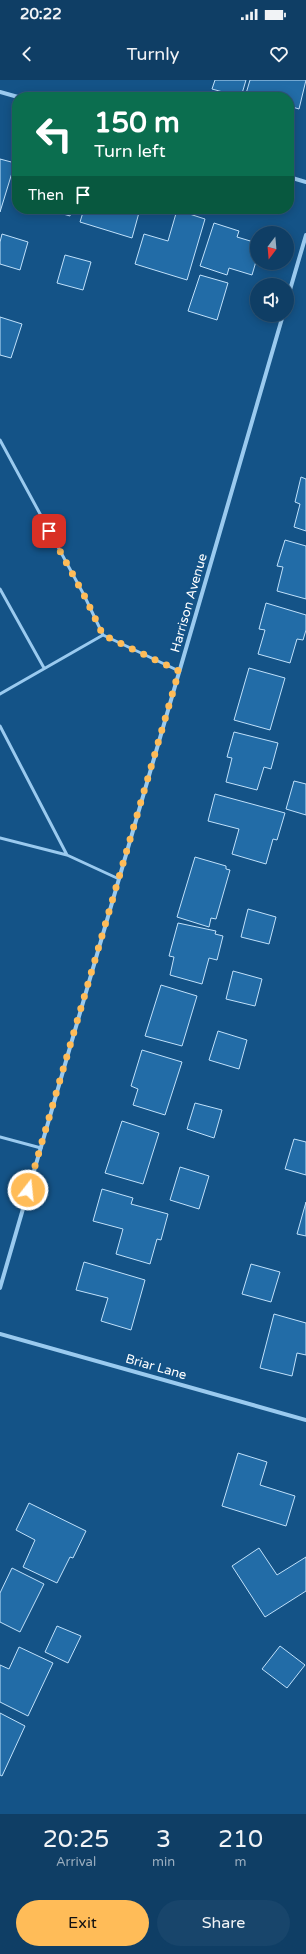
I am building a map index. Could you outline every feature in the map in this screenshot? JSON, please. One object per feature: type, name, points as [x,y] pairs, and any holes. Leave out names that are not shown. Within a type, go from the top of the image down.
[{"type":"street","points":[[0,92],[12,95]]},
{"type":"street","points":[[294,178],[306,182]]},
{"type":"street","points":[[293,278],[306,235]]},
{"type":"street","name":"Harrison Avenue","points":[[0,1288],[281,322]]},
{"type":"street","name":"Briar Lane","points":[[0,1334],[306,1420]]},
{"type":"lane","points":[[0,440],[84,595],[103,635],[179,671]]},
{"type":"lane","points":[[0,589],[44,668]]},
{"type":"lane","points":[[0,694],[103,635]]},
{"type":"lane","points":[[0,726],[67,855]]},
{"type":"lane","points":[[0,838],[67,855],[119,879]]},
{"type":"lane","points":[[0,1136],[41,1148]]},
{"type":"building","points":[[215,80],[246,80],[242,92],[223,92],[212,89]]},
{"type":"building","points":[[250,80],[306,80],[299,109],[294,108],[294,92],[246,92]]},
{"type":"building","points":[[0,159],[12,162],[12,173],[0,212]]},
{"type":"building","points":[[82,214],[139,214],[132,238],[80,222]]},
{"type":"building","points":[[176,214],[189,214],[205,219],[187,280],[135,264],[144,234],[168,241]]},
{"type":"building","points":[[214,223],[239,231],[237,237],[250,241],[250,270],[253,270],[252,275],[229,268],[227,275],[200,266]]},
{"type":"building","points":[[2,234],[28,242],[20,270],[0,264],[0,242]]},
{"type":"building","points":[[65,255],[91,262],[83,290],[57,283]]},
{"type":"building","points":[[200,275],[228,283],[217,320],[188,311]]},
{"type":"building","points":[[0,317],[22,324],[11,358],[0,355]]},
{"type":"building","points":[[301,477],[306,479],[306,531],[294,527],[300,504],[295,502]]},
{"type":"building","points":[[285,540],[306,546],[306,599],[277,591],[283,567],[277,566]]},
{"type":"building","points":[[266,603],[306,615],[306,630],[303,640],[297,639],[290,663],[258,654],[265,630],[259,629]]},
{"type":"building","points":[[249,668],[285,678],[270,730],[234,720]]},
{"type":"building","points":[[234,732],[278,743],[271,769],[264,767],[257,790],[226,782],[232,758],[227,757]]},
{"type":"building","points":[[294,781],[306,784],[306,815],[286,809]]},
{"type":"building","points":[[215,794],[285,813],[277,840],[273,839],[266,864],[232,854],[239,829],[208,821]]},
{"type":"building","points":[[195,857],[226,866],[226,869],[230,870],[216,919],[211,918],[209,927],[177,917]]},
{"type":"building","points":[[248,909],[276,917],[269,944],[241,937]]},
{"type":"building","points":[[178,923],[216,931],[215,934],[223,936],[217,960],[209,958],[202,984],[170,975],[174,957],[169,956]]},
{"type":"building","points":[[233,971],[262,979],[255,1006],[226,999]]},
{"type":"building","points":[[161,985],[197,996],[182,1046],[145,1036]]},
{"type":"building","points":[[218,1031],[247,1040],[239,1069],[209,1060]]},
{"type":"building","points":[[142,1050],[182,1062],[165,1115],[133,1105],[138,1089],[131,1086]]},
{"type":"building","points":[[195,1103],[222,1110],[214,1138],[187,1129]]},
{"type":"building","points":[[122,1121],[159,1133],[143,1184],[105,1173]]},
{"type":"building","points":[[294,1139],[306,1142],[306,1175],[285,1169]]},
{"type":"building","points":[[180,1167],[209,1176],[199,1209],[170,1200]]},
{"type":"building","points":[[102,1189],[133,1198],[131,1204],[168,1214],[161,1240],[157,1239],[150,1264],[116,1254],[123,1229],[93,1221]]},
{"type":"building","points":[[306,1202],[306,1236],[297,1234]]},
{"type":"building","points":[[84,1262],[145,1280],[131,1330],[101,1321],[108,1298],[76,1290]]},
{"type":"building","points":[[251,1264],[280,1272],[271,1302],[242,1294]]},
{"type":"building","points":[[274,1314],[306,1323],[306,1355],[297,1353],[292,1376],[260,1368]]},
{"type":"building","points":[[238,1453],[267,1462],[260,1485],[295,1496],[286,1526],[222,1506]]},
{"type":"building","points":[[29,1503],[86,1531],[73,1558],[70,1557],[57,1583],[23,1567],[35,1540],[16,1530]]},
{"type":"building","points":[[259,1548],[277,1575],[306,1557],[306,1591],[265,1617],[232,1566]]},
{"type":"building","points":[[12,1568],[44,1584],[20,1632],[0,1622],[0,1593]]},
{"type":"building","points":[[57,1626],[81,1636],[68,1663],[45,1652]]},
{"type":"building","points":[[280,1646],[305,1665],[287,1688],[262,1669]]},
{"type":"building","points":[[19,1647],[53,1663],[28,1716],[0,1702],[0,1665],[9,1669]]},
{"type":"building","points":[[0,1713],[25,1726],[2,1776],[0,1775]]},
{"type":"route","points":[[28,1190],[179,671],[103,635],[84,595],[49,531]]}]
